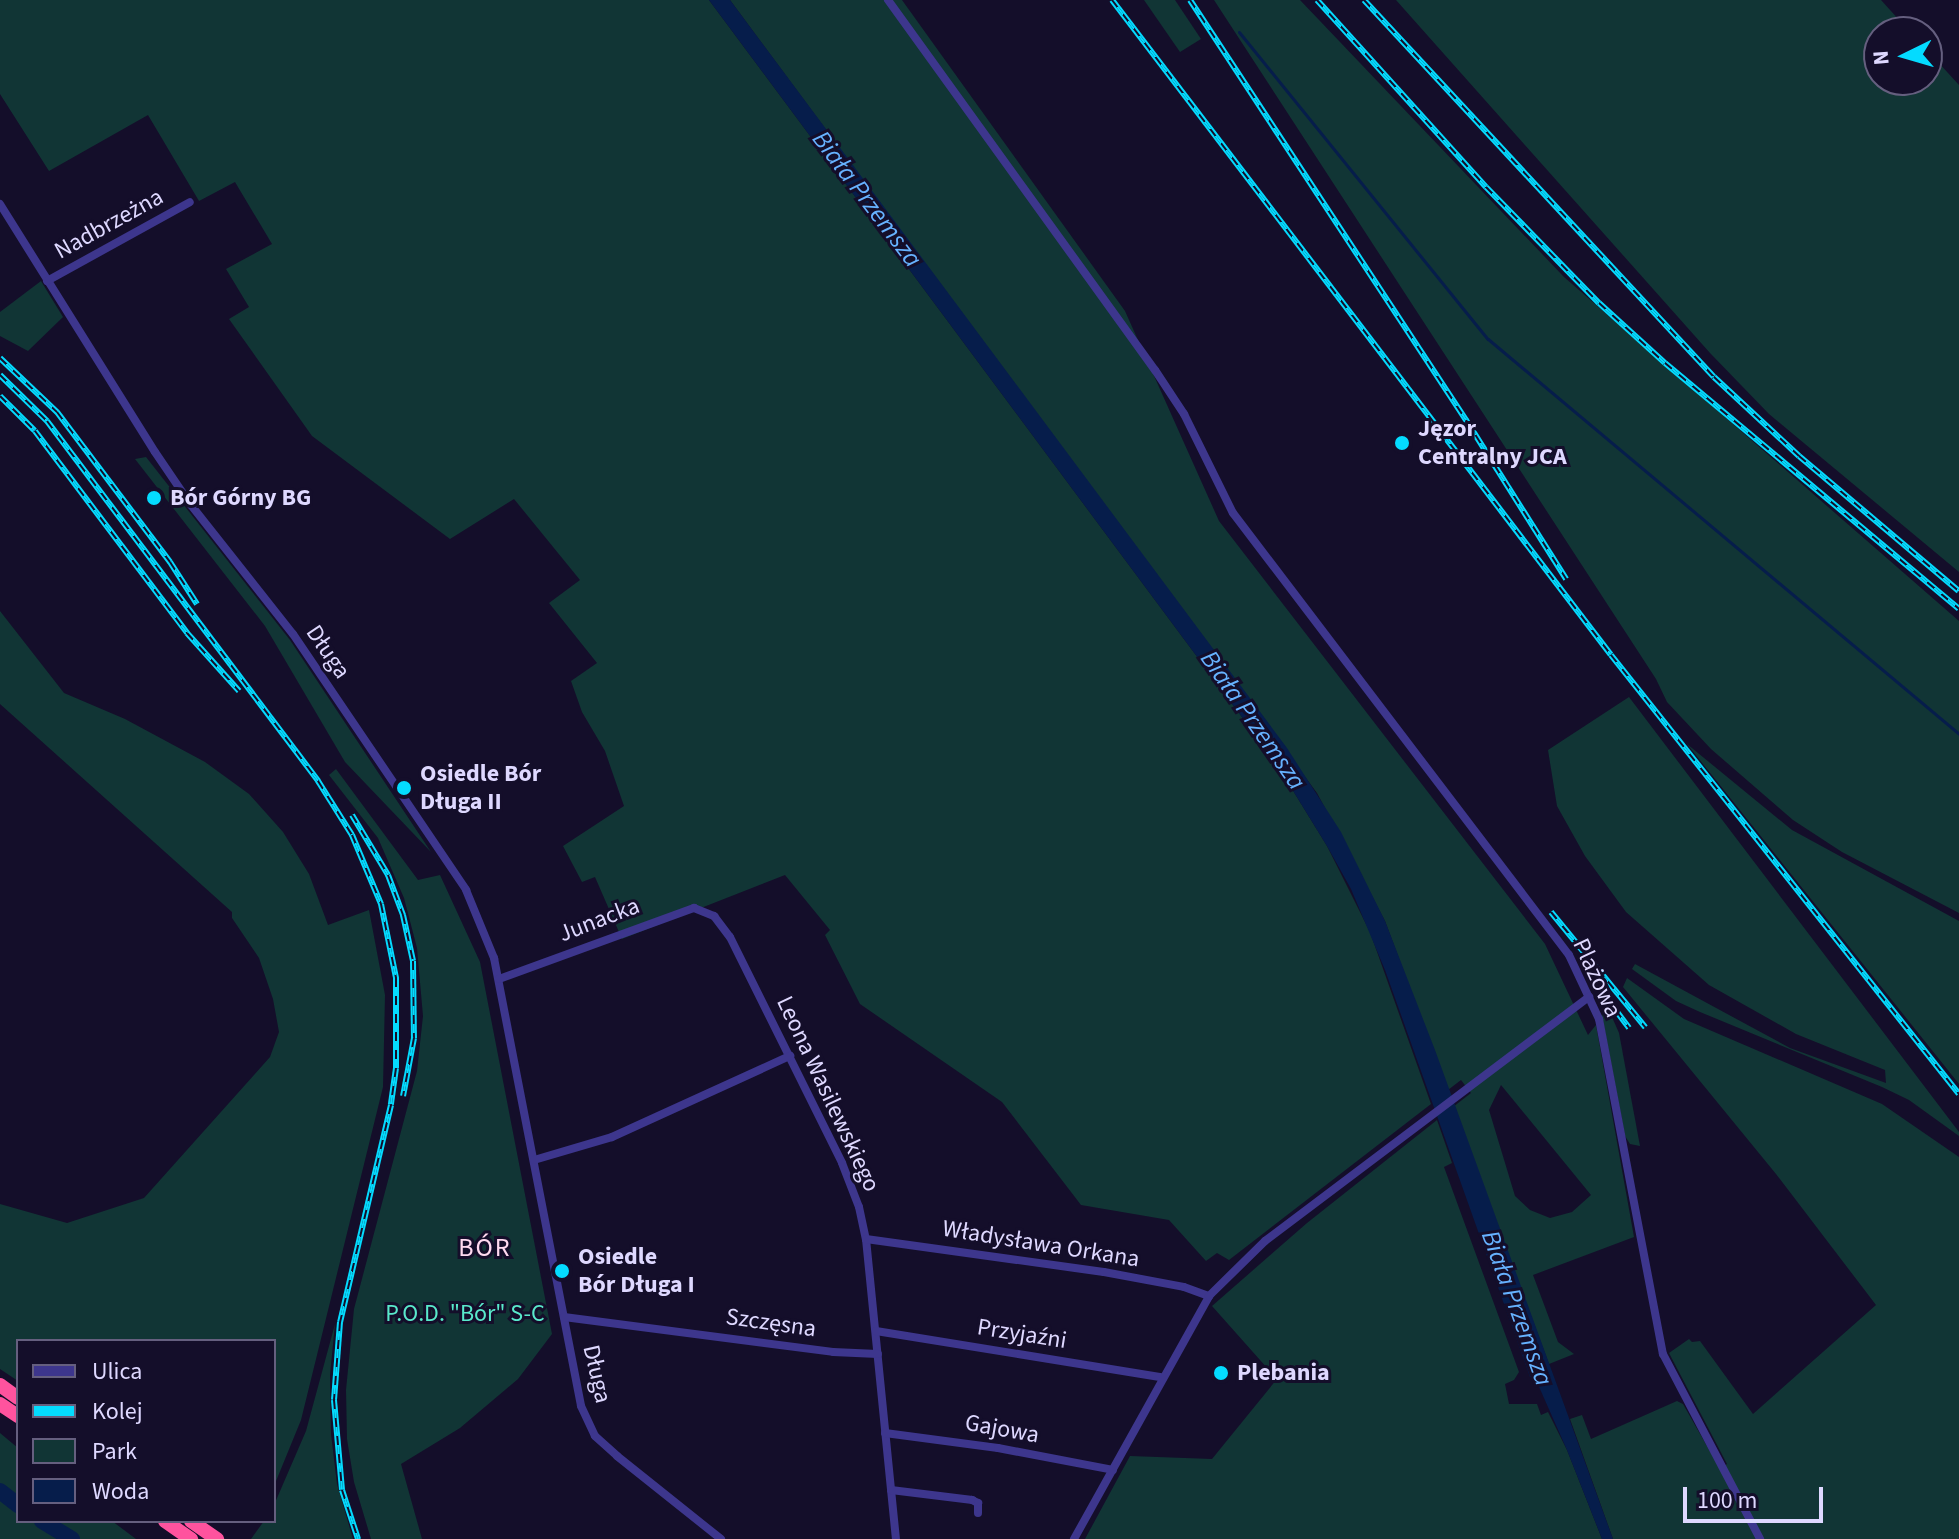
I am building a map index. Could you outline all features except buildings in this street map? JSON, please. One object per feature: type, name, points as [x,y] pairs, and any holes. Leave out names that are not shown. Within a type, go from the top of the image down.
[{"type":"highway","points":[[168,1523],[185,1535]]},
{"type":"highway","points":[[194,1523],[217,1539]]},
{"type":"street","name":"Plażowa","points":[[888,0],[1155,370],[1184,414],[1233,513],[1524,890],[1569,955],[1599,1019],[1663,1354],[1760,1539]]},
{"type":"street","name":"Nadbrzeżna","points":[[47,281],[190,202]]},
{"type":"street","name":"Długa","points":[[0,204],[191,505],[293,634],[466,890],[481,921],[499,979],[581,1406],[595,1436],[721,1539]]},
{"type":"street","name":"Junacka","points":[[499,979],[671,914],[694,908],[714,916]]},
{"type":"street","name":"Leona Wasilewskiego","points":[[714,916],[730,937],[852,1186],[866,1239],[896,1539]]},
{"type":"street","points":[[1074,1539],[1161,1377],[1209,1296],[1265,1241],[1589,997]]},
{"type":"street","points":[[534,1160],[612,1137],[790,1056]]},
{"type":"street","name":"Władysława Orkana","points":[[866,1239],[1104,1272],[1184,1287],[1209,1296]]},
{"type":"street","name":"Szczęsna","points":[[564,1317],[833,1352],[878,1354]]},
{"type":"street","name":"Przyjaźni","points":[[876,1331],[1161,1377]]},
{"type":"street","name":"Gajowa","points":[[885,1433],[1113,1470]]},
{"type":"street","points":[[891,1490],[972,1500],[978,1503],[978,1513]]},
{"type":"green space","points":[[0,0],[709,0],[1276,763],[1327,846],[1370,932],[1431,1104],[1229,1260],[1217,1253],[1206,1261],[1169,1220],[1081,1205],[1002,1102],[860,1004],[825,935],[830,930],[785,875],[622,939],[595,877],[582,882],[563,846],[624,806],[605,751],[582,712],[571,681],[597,663],[549,603],[580,580],[514,499],[450,539],[312,436],[229,319],[249,307],[226,269],[272,244],[235,182],[199,201],[148,115],[49,171],[0,94]]},
{"type":"green space","points":[[730,0],[902,0],[1125,311],[1219,521],[1545,944],[1588,1035],[1596,1025],[1634,1237],[1533,1275],[1558,1342],[1574,1354],[1549,1364],[1453,1107],[1471,1093],[1461,1080],[1448,1090],[1385,921],[1317,793]],"holes":[[[1501,1085],[1591,1195],[1572,1212],[1550,1218],[1530,1210],[1515,1196],[1489,1110]]]},
{"type":"green space","points":[[1144,0],[1175,0],[1201,39],[1180,52]]},
{"type":"green space","points":[[1214,0],[1300,0],[1564,277],[1959,621],[1959,913],[1842,852],[1793,820],[1711,749],[1667,702],[1656,679]]},
{"type":"green space","points":[[1396,0],[1881,0],[1896,16],[1863,16],[1863,96],[1943,96],[1943,68],[1959,85],[1959,572],[1769,414],[1710,353]]},
{"type":"green space","points":[[41,281],[63,317],[28,351],[0,336],[0,312]]},
{"type":"green space","points":[[146,457],[290,640],[431,852],[345,762],[265,626],[135,459]]},
{"type":"green space","points":[[0,611],[64,693],[125,719],[205,762],[249,794],[283,832],[309,874],[328,925],[369,910],[385,995],[383,1087],[301,1420],[276,1481],[276,1339],[16,1339],[16,1380],[0,1369],[0,1204],[67,1223],[144,1198],[270,1057],[279,1032],[273,999],[259,958],[232,918],[232,912],[0,704]]},
{"type":"green space","points":[[1629,697],[1959,1132],[1959,1136],[1909,1100],[1676,1001],[1632,969],[1635,964],[1790,1048],[1886,1083],[1885,1070],[1796,1034],[1709,985],[1626,912],[1585,856],[1557,806],[1548,750]]},
{"type":"green space","points":[[1687,744],[1792,830],[1959,921],[1959,1084]]},
{"type":"green space","name":"P.O.D. \"Bór\" S-C","points":[[336,769],[418,880],[440,875],[480,962],[552,1334],[518,1379],[460,1428],[401,1464],[422,1539],[371,1539],[354,1482],[347,1439],[346,1390],[354,1309],[417,1071],[423,1016],[417,948],[404,898],[378,838],[329,775]]},
{"type":"green space","points":[[1627,978],[1684,1019],[1882,1104],[1959,1157],[1959,1539],[1613,1539],[1570,1419],[1582,1415],[1591,1439],[1677,1401],[1683,1404],[1720,1469],[1727,1464],[1669,1353],[1689,1339],[1692,1342],[1700,1341],[1753,1414],[1876,1305],[1776,1174],[1623,987]]},
{"type":"green space","points":[[1608,1008],[1619,1033],[1640,1146],[1630,1144],[1625,1136],[1602,1016]]},
{"type":"green space","points":[[1437,1120],[1452,1163],[1444,1167],[1519,1372],[1514,1380],[1505,1384],[1509,1404],[1537,1404],[1541,1415],[1548,1412],[1567,1450],[1602,1539],[1085,1539],[1130,1456],[1212,1459],[1277,1379],[1212,1306],[1307,1223]]},
{"type":"green space","points":[[335,1324],[330,1375],[331,1434],[337,1484],[353,1539],[251,1539],[263,1523],[276,1523],[276,1500],[306,1431]]},
{"type":"green space","points":[[0,1433],[16,1446],[16,1523],[115,1523],[136,1539],[0,1539]]},
{"type":"water","name":"Biała Przemsza","points":[[709,0],[730,0],[1287,748],[1341,832],[1385,921],[1435,1050],[1613,1539],[1602,1539],[1536,1380],[1530,1377],[1385,970],[1351,889],[1327,846],[1276,763]]},
{"type":"waterway","points":[[1239,32],[1488,339],[1959,734]]},
{"type":"waterway","points":[[0,1491],[16,1503]]},
{"type":"waterway","points":[[45,1523],[72,1539]]},
{"type":"railway","points":[[1112,0],[1611,655],[1959,1094]]},
{"type":"railway","points":[[1190,0],[1466,420],[1566,579]]},
{"type":"railway","points":[[1317,0],[1486,187],[1599,303],[1665,363],[1959,609]]},
{"type":"railway","points":[[1364,0],[1714,377],[1799,456],[1959,591]]},
{"type":"railway","points":[[0,358],[57,412],[170,562],[197,604]]},
{"type":"railway","points":[[0,375],[47,421],[318,781],[352,835],[381,904],[396,978],[396,1068],[391,1105],[340,1322],[334,1400],[342,1490],[358,1539]]},
{"type":"railway","points":[[0,396],[35,431],[187,633],[239,691]]},
{"type":"railway","points":[[352,815],[388,875],[403,915],[413,961],[414,1038],[403,1096]]},
{"type":"railway","points":[[1551,912],[1645,1027]]},
{"type":"railway","points":[[1605,996],[1629,1028]]},
{"type":"place","name":"Jęzor Centralny JCA","points":[[1402,443]]},
{"type":"place","name":"Bór Górny BG","points":[[154,498]]},
{"type":"place","name":"Osiedle Bór Długa II","points":[[404,788]]},
{"type":"place","name":"Osiedle Bór Długa I","points":[[562,1271]]},
{"type":"place","name":"Plebania","points":[[1221,1373]]},
{"type":"district","name":"BÓR","points":[[485,1248]]}]
